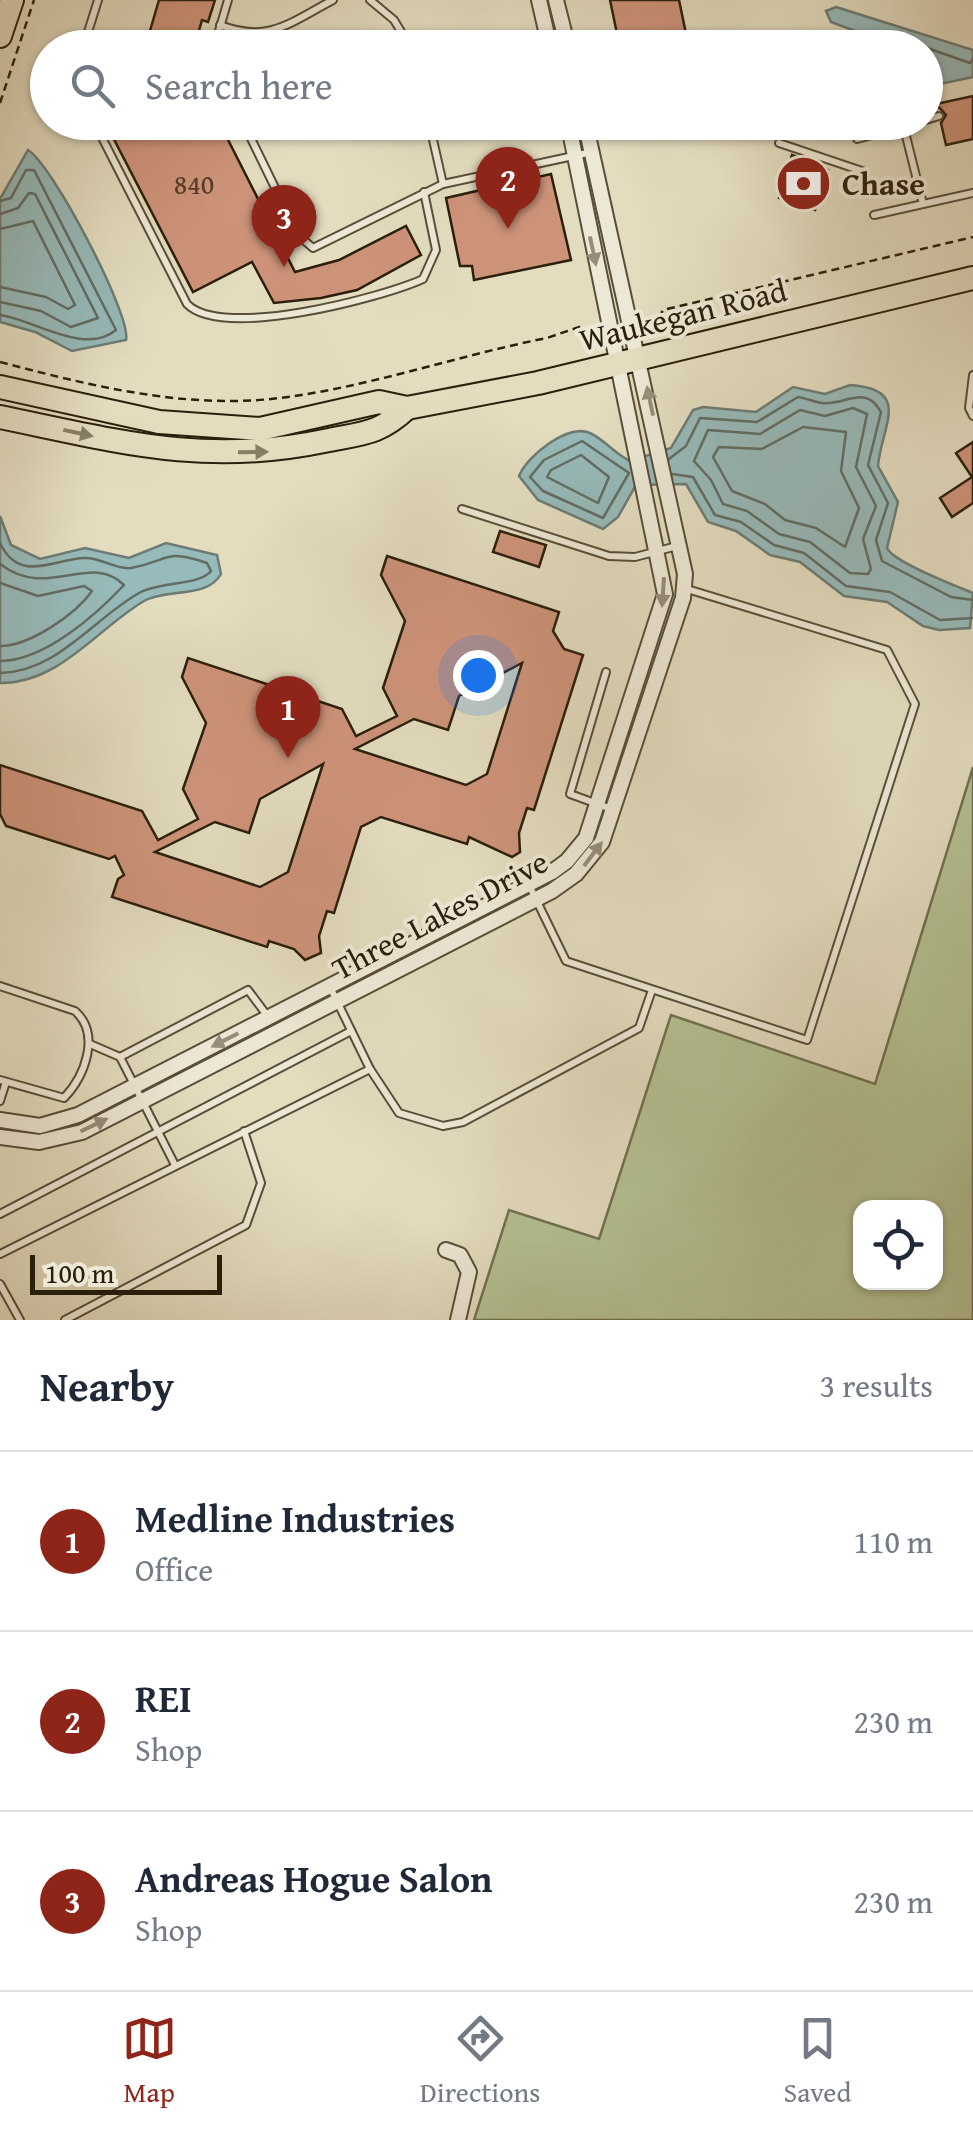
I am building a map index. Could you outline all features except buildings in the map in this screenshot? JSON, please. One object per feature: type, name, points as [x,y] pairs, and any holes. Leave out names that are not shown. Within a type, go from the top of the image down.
[{"type":"main road","points":[[0,36],[12,0]]},
{"type":"main road","name":"Waukegan Road","points":[[0,387],[130,417],[237,431],[379,402],[406,408],[616,366],[973,278]]},
{"type":"main road","name":"Waukegan Road","points":[[0,416],[156,449],[251,452],[385,428],[406,408]]},
{"type":"street","points":[[539,0],[546,30]]},
{"type":"street","points":[[556,0],[564,30]]},
{"type":"street","name":"Three Lakes Drive","points":[[0,1120],[24,1126],[52,1124],[134,1086],[529,884],[567,861],[586,838],[666,594],[571,140]]},
{"type":"street","name":"Three Lakes Drive","points":[[0,1137],[39,1142],[69,1137],[142,1102],[536,899],[587,863],[602,842],[685,588],[670,492],[590,140]]},
{"type":"street","points":[[446,1250],[460,1255],[469,1272],[458,1320]]},
{"type":"lane","points":[[89,30],[98,0]]},
{"type":"lane","points":[[219,30],[228,0]]},
{"type":"lane","points":[[276,30],[333,0]]},
{"type":"lane","points":[[370,0],[400,30]]},
{"type":"lane","points":[[220,25],[236,30]]},
{"type":"lane","points":[[103,140],[188,304],[208,316],[306,311],[372,298],[424,279],[436,250],[424,192]]},
{"type":"lane","points":[[252,140],[308,246],[324,244],[443,184],[593,151]]},
{"type":"lane","points":[[434,140],[443,184]]},
{"type":"lane","points":[[907,140],[923,204]]},
{"type":"lane","points":[[778,143],[865,172]]},
{"type":"lane","points":[[874,215],[973,193]]},
{"type":"lane","points":[[973,376],[969,408],[973,416]]},
{"type":"lane","points":[[462,509],[609,556],[635,556],[681,545]]},
{"type":"lane","points":[[529,884],[566,962],[807,1040],[916,704],[886,650],[685,588]]},
{"type":"lane","points":[[606,672],[570,794],[615,810]]},
{"type":"lane","points":[[0,986],[75,1011],[84,1019],[90,1044],[78,1078],[64,1098],[3,1081],[0,1101]]},
{"type":"lane","points":[[330,986],[370,1070],[399,1114],[443,1126],[463,1122],[638,1028],[652,990]]},
{"type":"lane","points":[[120,1057],[248,990],[276,1032]]},
{"type":"lane","points":[[0,1214],[352,1031]]},
{"type":"lane","points":[[90,1044],[120,1057],[175,1165]]},
{"type":"lane","points":[[0,1254],[370,1070]]},
{"type":"lane","points":[[65,1320],[246,1224],[261,1183],[244,1131]]},
{"type":"lane","points":[[0,1284],[20,1320]]},
{"type":"path","points":[[0,103],[34,0]]},
{"type":"path","points":[[659,318],[663,310],[973,237]]},
{"type":"path","points":[[0,362],[141,394],[194,400],[272,398],[547,338],[582,326],[589,331]]},
{"type":"green space","points":[[973,767],[973,1320],[474,1320],[509,1210],[599,1239],[671,1015],[875,1084]]},
{"type":"water","points":[[836,7],[909,30],[853,30],[831,22],[826,11]]},
{"type":"water","points":[[943,41],[973,50],[973,77],[943,83]]},
{"type":"water","points":[[28,150],[54,182],[88,241],[117,302],[126,340],[72,351],[35,332],[0,322],[0,199]]},
{"type":"water","points":[[850,385],[869,388],[887,402],[889,412],[878,466],[898,502],[887,548],[912,567],[973,593],[970,628],[939,630],[923,626],[887,602],[844,596],[800,562],[770,555],[736,531],[708,522],[686,484],[636,485],[618,517],[603,529],[538,500],[519,476],[539,451],[571,433],[590,433],[630,461],[671,448],[693,410],[703,407],[756,412],[793,387],[825,394]]},
{"type":"water","points":[[0,516],[11,545],[40,559],[85,548],[129,558],[166,543],[217,555],[221,574],[206,587],[144,601],[59,665],[41,674],[0,683]]},
{"type":"place","name":"Chase","points":[[803,184]]},
{"type":"place","name":"REI","points":[[508,229]]},
{"type":"place","name":"Andreas Hogue Salon","points":[[284,267]]},
{"type":"place","name":"Medline Industries","points":[[288,758]]}]
